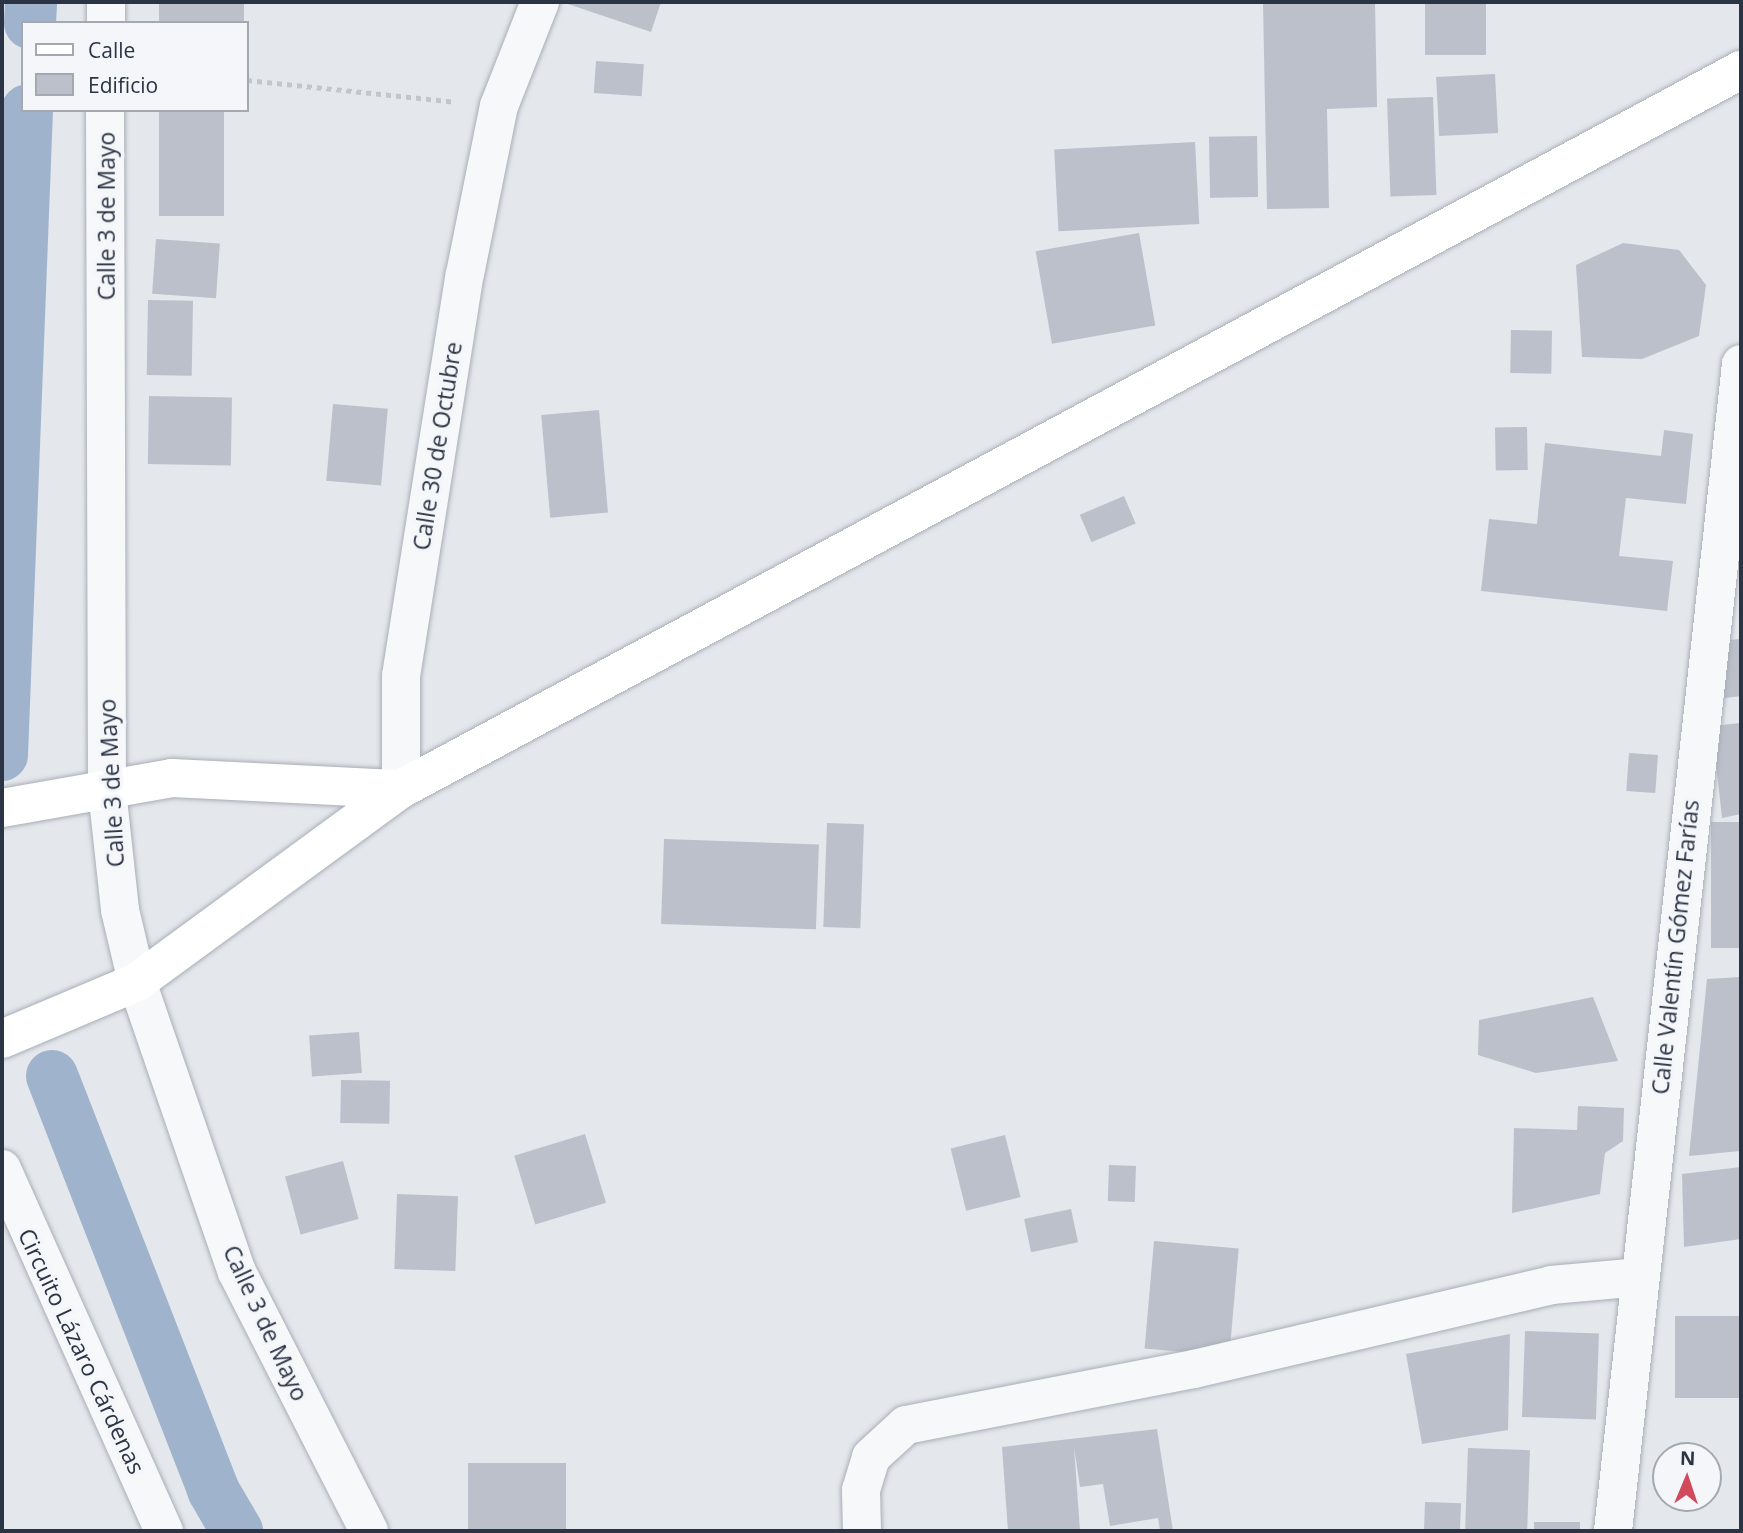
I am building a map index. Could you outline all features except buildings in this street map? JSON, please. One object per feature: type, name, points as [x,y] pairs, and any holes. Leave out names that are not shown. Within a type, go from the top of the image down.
[{"type":"main road","points":[[2,1039],[137,982],[401,789],[1741,70]]},
{"type":"main road","points":[[2,808],[172,778],[401,789]]},
{"type":"street","points":[[106,2],[106,21]]},
{"type":"street","name":"Calle 30 de Octubre","points":[[401,789],[401,676],[499,106],[540,2]]},
{"type":"street","name":"Calle 3 de Mayo","points":[[106,112],[107,790],[120,910],[137,982],[237,1272],[369,1531]]},
{"type":"street","name":"Calle Valentín Gómez Farías","points":[[1613,1531],[1741,364]]},
{"type":"street","name":"Circuito Lázaro Cárdenas","points":[[6,1199],[164,1531]]},
{"type":"street","points":[[862,1531],[861,1490],[871,1457],[906,1425],[1194,1369],[1551,1285],[1641,1277]]},
{"type":"path","points":[[248,80],[499,106]]},
{"type":"waterway","points":[[30,21],[31,2]]},
{"type":"waterway","points":[[2,755],[27,112]]},
{"type":"waterway","points":[[52,1076],[213,1490],[237,1531]]}]
